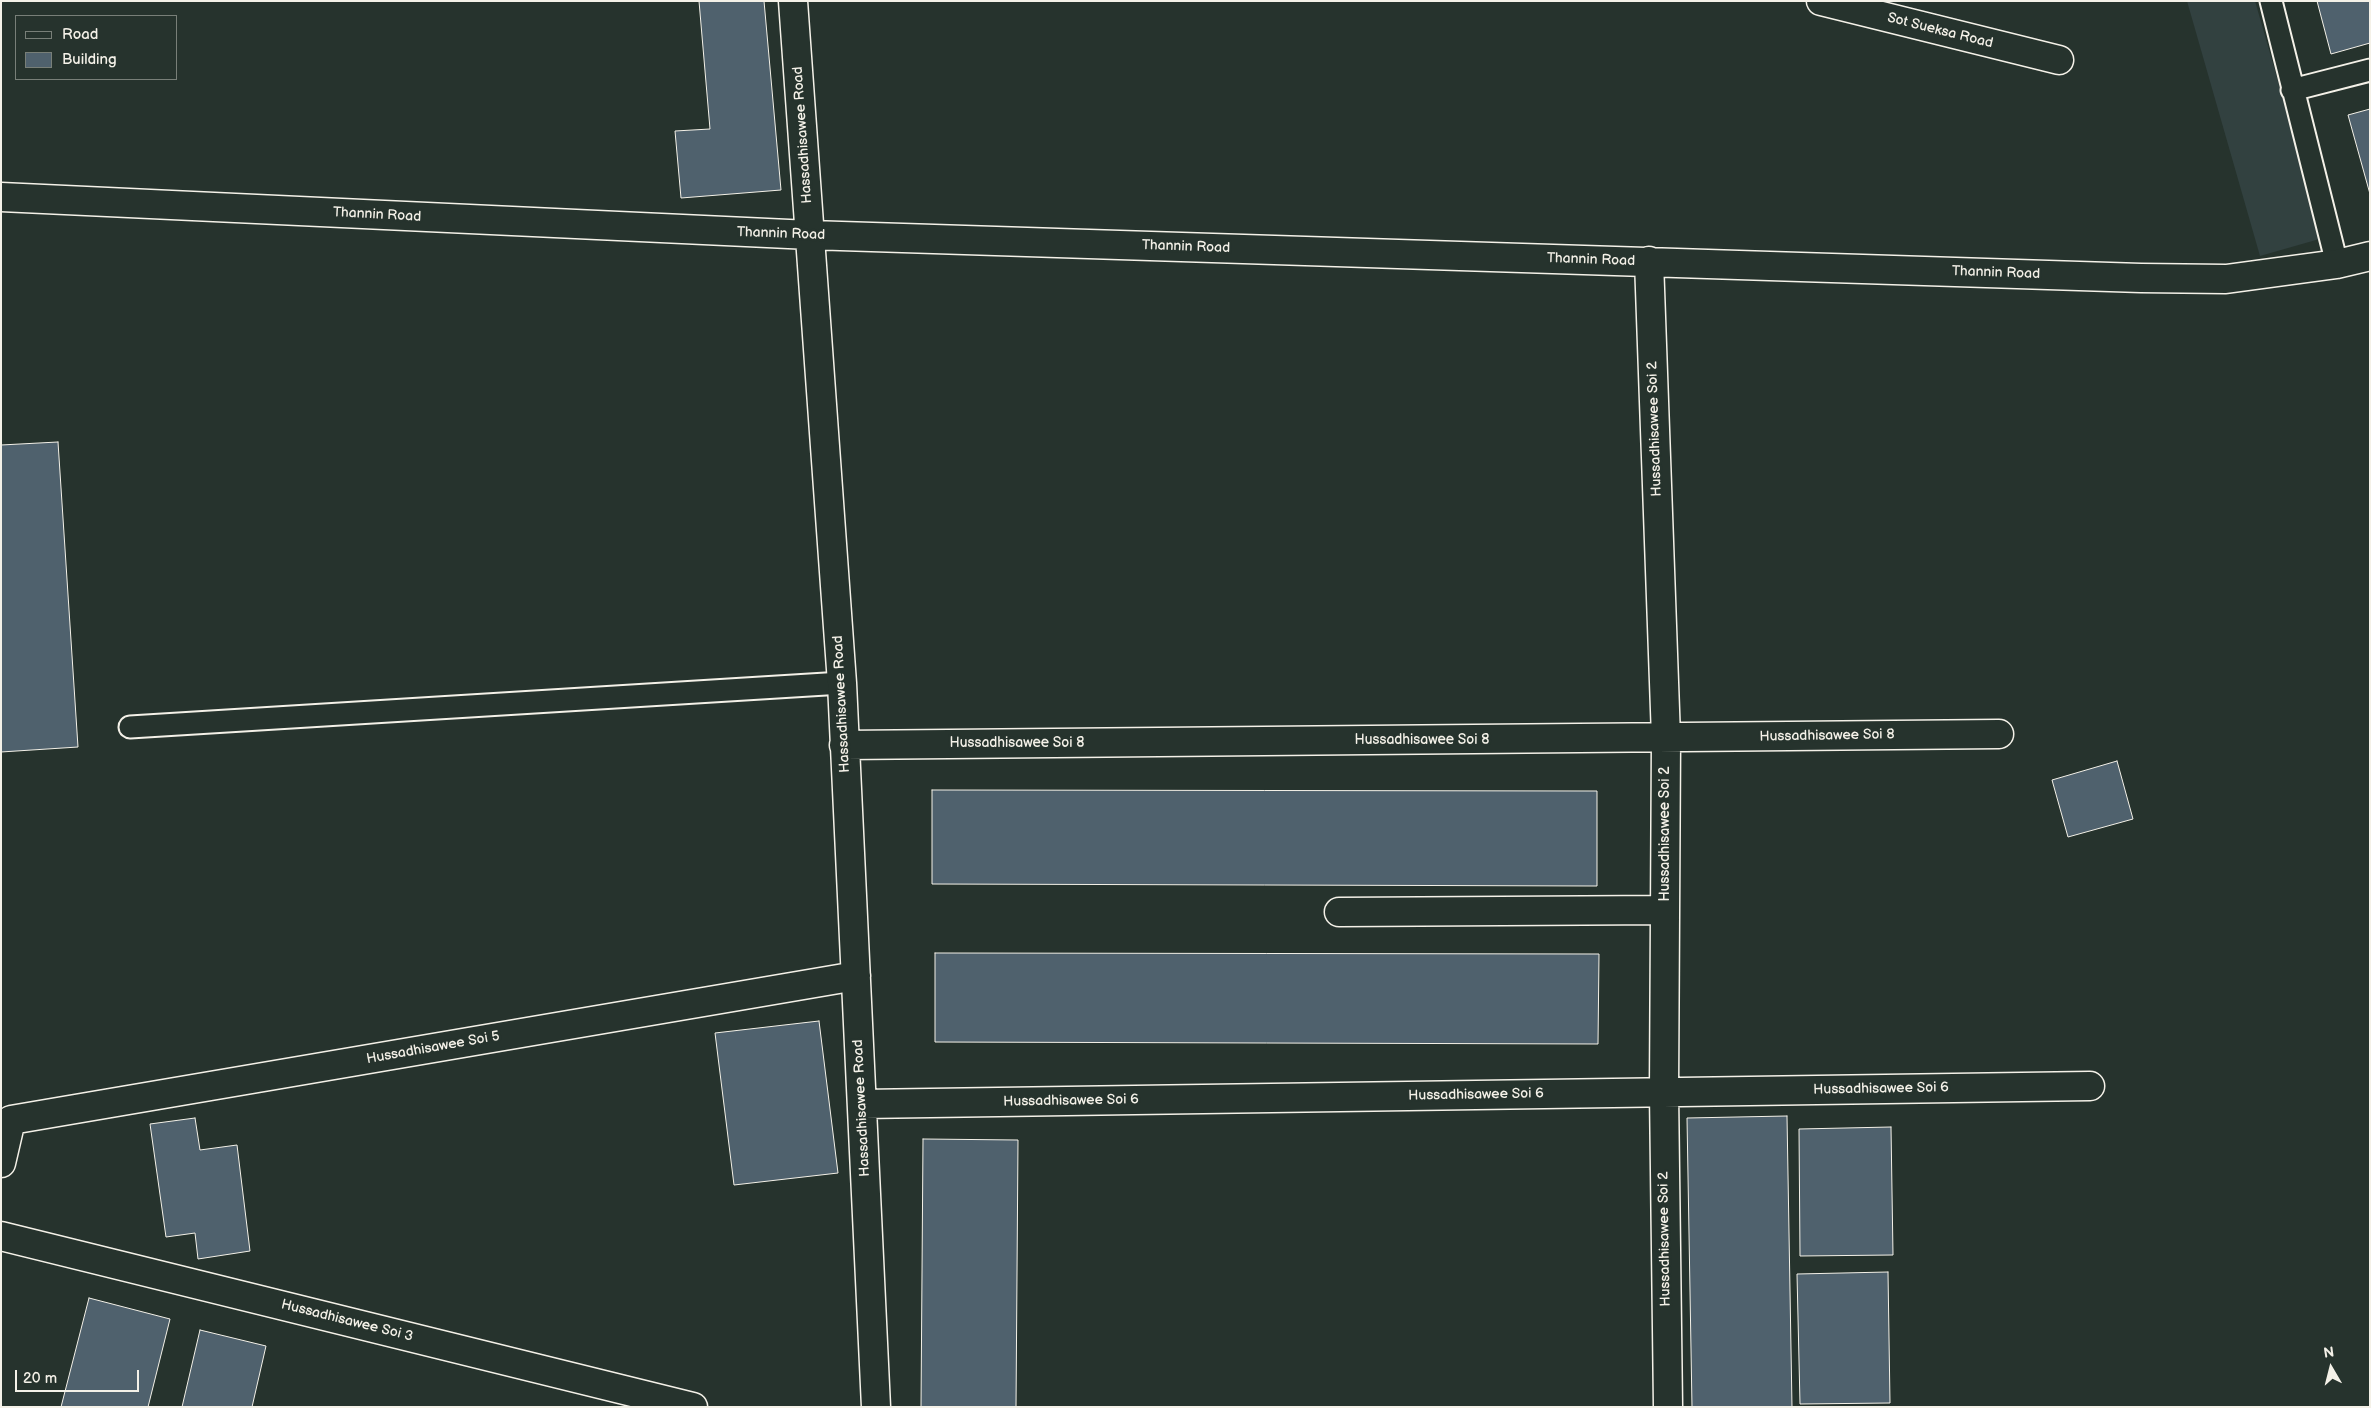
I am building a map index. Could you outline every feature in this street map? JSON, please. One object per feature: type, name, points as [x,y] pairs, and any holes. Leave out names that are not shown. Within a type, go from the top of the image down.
[{"type":"street","name":"Hassadhisawee Road","points":[[793,1],[842,683],[876,1407]]},
{"type":"street","name":"Sot Sueksa Road","points":[[1820,1],[2059,60]]},
{"type":"street","name":"Thannin Road","points":[[1,198],[810,235],[2226,279],[2337,264],[2370,256]]},
{"type":"street","name":"Hussadhisawee Soi 2","points":[[1649,261],[1666,738],[1664,1092],[1668,1407]]},
{"type":"street","name":"Hussadhisawee Soi 8","points":[[844,745],[1999,734]]},
{"type":"street","points":[[1339,912],[1665,910]]},
{"type":"street","name":"Hussadhisawee Soi 5","points":[[1,1163],[10,1120],[856,976]]},
{"type":"street","name":"Hussadhisawee Soi 6","points":[[862,1104],[2090,1086]]},
{"type":"street","name":"Hussadhisawee Soi 3","points":[[1,1236],[693,1407]]},
{"type":"lane","points":[[2271,1],[2337,264]]},
{"type":"lane","points":[[2292,90],[2370,70]]},
{"type":"lane","points":[[130,727],[842,683]]},
{"type":"shaded area","points":[[2187,1],[2255,1],[2323,238],[2260,256]]},
{"type":"building","points":[[699,1],[764,1],[781,190],[681,198],[675,131],[710,129]]},
{"type":"building","points":[[2317,1],[2370,1],[2370,43],[2331,54]]},
{"type":"building","points":[[2370,109],[2370,194],[2348,115]]},
{"type":"building","points":[[58,442],[78,747],[1,752],[1,445]]},
{"type":"building","points":[[2117,761],[2133,819],[2068,837],[2052,780]]},
{"type":"building","points":[[932,790],[1597,791],[1597,886],[932,884]]},
{"type":"building","points":[[935,953],[1599,954],[1598,1044],[935,1042]]},
{"type":"building","points":[[819,1021],[838,1173],[734,1185],[715,1033]]},
{"type":"building","points":[[1787,1116],[1792,1407],[1692,1407],[1687,1118]]},
{"type":"building","points":[[195,1118],[200,1150],[237,1145],[250,1251],[198,1259],[195,1233],[166,1237],[150,1124]]},
{"type":"building","points":[[1891,1127],[1893,1255],[1800,1256],[1799,1129]]},
{"type":"building","points":[[923,1139],[1018,1140],[1016,1407],[921,1407]]},
{"type":"building","points":[[1888,1272],[1890,1403],[1800,1404],[1797,1274]]},
{"type":"building","points":[[89,1298],[170,1319],[148,1407],[61,1407]]},
{"type":"building","points":[[200,1330],[266,1346],[252,1407],[182,1407]]}]
